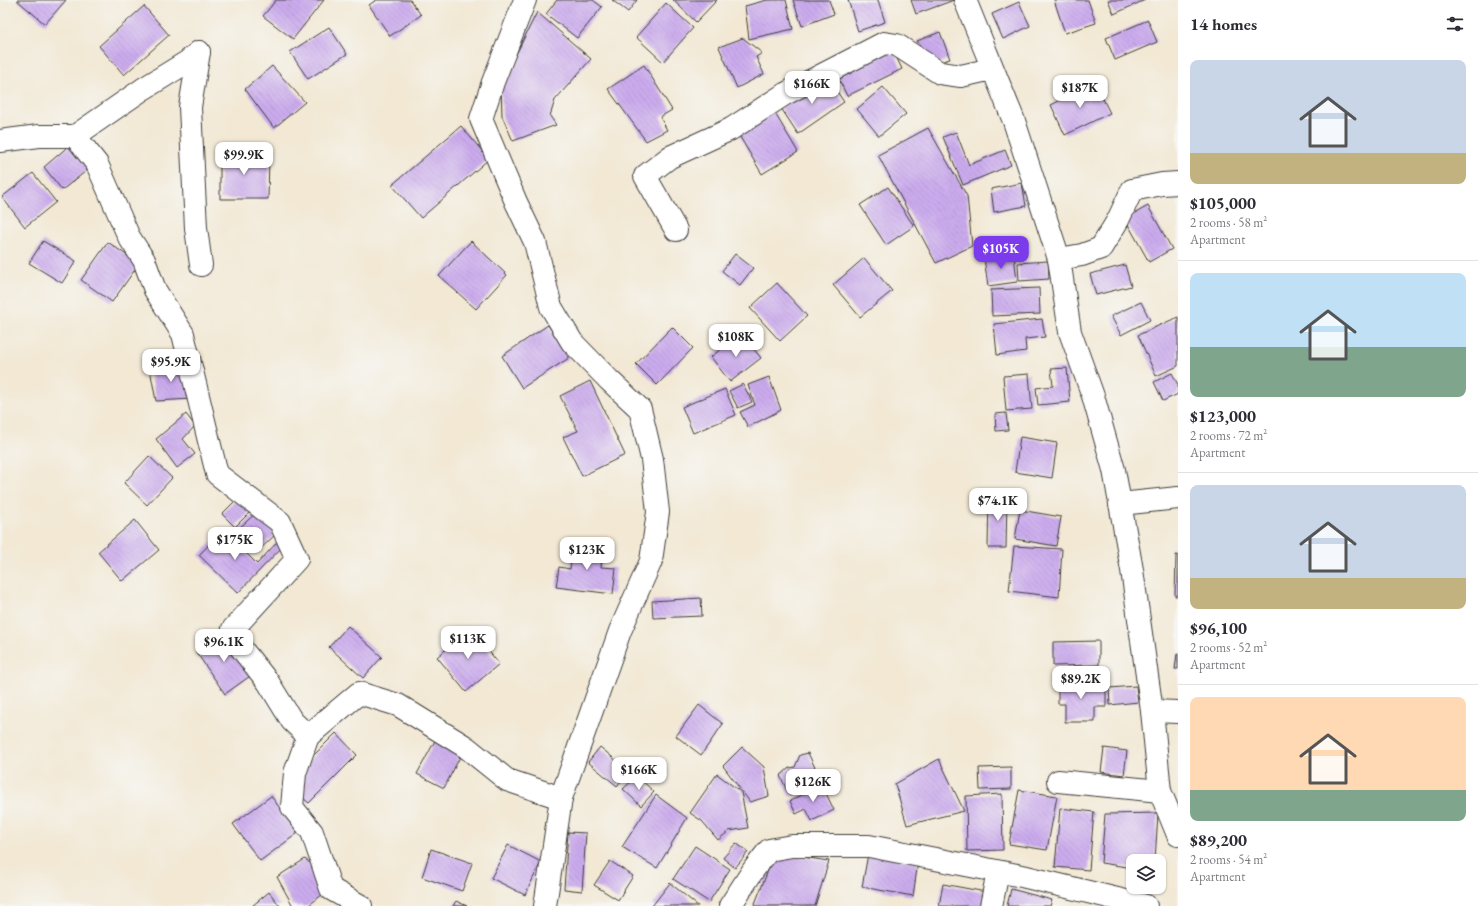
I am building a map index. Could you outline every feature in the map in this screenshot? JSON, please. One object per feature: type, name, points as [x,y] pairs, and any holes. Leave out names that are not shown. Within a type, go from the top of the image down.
[{"type":"street","points":[[525,0],[493,82],[481,119],[516,202],[535,242],[551,306],[572,342],[640,410],[652,459],[658,512],[651,561],[620,631],[561,798],[545,906]]},
{"type":"street","points":[[965,0],[1014,121],[1059,259],[1070,332],[1093,396],[1114,470],[1132,570],[1152,712],[1160,791],[1178,834]]},
{"type":"street","points":[[676,230],[645,176],[670,157],[731,129],[786,94],[884,43],[897,45],[940,73],[961,76],[992,69]]},
{"type":"street","points":[[0,141],[39,136],[75,136],[143,89],[187,62],[199,52],[190,107],[196,228],[201,265]]},
{"type":"street","points":[[75,136],[97,164],[129,237],[144,260],[155,290],[183,334],[217,474],[280,522],[297,559],[233,629],[241,648],[268,682],[292,721],[308,736]]},
{"type":"street","points":[[1059,259],[1082,255],[1102,248],[1118,220],[1132,190],[1178,182]]},
{"type":"street","points":[[1120,504],[1178,498]]},
{"type":"street","points":[[361,906],[331,889],[312,832],[292,807],[295,773],[308,736],[359,693],[398,705],[466,747],[507,780],[561,798]]},
{"type":"street","points":[[1152,712],[1178,712]]},
{"type":"street","points":[[1058,781],[1160,791]]},
{"type":"street","points":[[730,906],[754,869],[769,850],[792,846],[869,846],[998,872],[1146,906]]},
{"type":"street","points":[[991,906],[998,872]]},
{"type":"building","points":[[17,0],[66,0],[45,24]]},
{"type":"building","points":[[276,0],[324,0],[293,39],[263,16]]},
{"type":"building","points":[[376,0],[410,0],[421,15],[390,36],[369,5]]},
{"type":"building","points":[[557,0],[593,0],[602,7],[577,38],[546,14]]},
{"type":"building","points":[[612,0],[637,0],[628,12]]},
{"type":"building","points":[[673,0],[717,0],[696,22]]},
{"type":"building","points":[[767,0],[786,0],[793,29],[749,39],[745,6]]},
{"type":"building","points":[[793,0],[829,0],[834,14],[802,26]]},
{"type":"building","points":[[848,0],[878,0],[885,22],[858,31]]},
{"type":"building","points":[[911,0],[954,0],[916,14]]},
{"type":"building","points":[[1054,0],[1088,0],[1096,23],[1065,33]]},
{"type":"building","points":[[1108,0],[1145,0],[1114,14]]},
{"type":"building","points":[[1019,2],[1030,26],[1003,39],[992,14]]},
{"type":"building","points":[[666,3],[693,28],[663,62],[636,37]]},
{"type":"building","points":[[144,6],[169,35],[124,75],[99,46]]},
{"type":"building","points":[[537,12],[591,59],[555,100],[550,116],[556,125],[513,141],[502,116],[501,85]]},
{"type":"building","points":[[1148,20],[1157,42],[1115,60],[1106,38]]},
{"type":"building","points":[[329,27],[347,54],[308,79],[290,52]]},
{"type":"building","points":[[940,32],[950,59],[934,64],[917,41]]},
{"type":"building","points":[[743,38],[762,53],[756,57],[764,74],[737,88],[719,47]]},
{"type":"building","points":[[891,46],[902,69],[847,96],[836,73]]},
{"type":"building","points":[[644,65],[672,110],[660,117],[667,130],[646,141],[608,89]]},
{"type":"building","points":[[272,66],[305,102],[274,128],[245,89]]},
{"type":"building","points":[[827,77],[844,102],[798,134],[781,108]]},
{"type":"building","points":[[1095,83],[1110,113],[1065,135],[1051,105]]},
{"type":"building","points":[[883,87],[906,114],[879,136],[857,109]]},
{"type":"building","points":[[773,110],[798,152],[762,174],[737,132]]},
{"type":"building","points":[[461,126],[489,159],[421,218],[392,185]]},
{"type":"building","points":[[928,128],[967,196],[972,246],[936,263],[878,155]]},
{"type":"building","points":[[956,132],[969,165],[1005,150],[1011,165],[963,185],[943,137]]},
{"type":"building","points":[[71,144],[90,168],[62,190],[44,167]]},
{"type":"building","points":[[220,154],[269,154],[268,199],[220,199]]},
{"type":"building","points":[[33,173],[56,202],[25,227],[2,197]]},
{"type":"building","points":[[1022,183],[1026,206],[994,212],[991,189]]},
{"type":"building","points":[[888,187],[914,226],[886,245],[860,205]]},
{"type":"building","points":[[1148,206],[1172,249],[1149,262],[1125,219]]},
{"type":"building","points":[[43,241],[76,261],[62,283],[29,263]]},
{"type":"building","points":[[471,241],[507,275],[476,309],[439,276]]},
{"type":"building","points":[[108,242],[139,264],[112,302],[81,280]]},
{"type":"building","points":[[735,254],[753,268],[740,285],[722,271]]},
{"type":"building","points":[[1014,254],[1017,282],[988,286],[984,258]]},
{"type":"building","points":[[864,258],[892,291],[860,317],[833,285]]},
{"type":"building","points":[[1048,261],[1049,279],[1019,281],[1018,263]]},
{"type":"building","points":[[1125,265],[1131,286],[1096,295],[1090,274]]},
{"type":"building","points":[[777,283],[807,316],[780,341],[750,308]]},
{"type":"building","points":[[1039,288],[1040,314],[992,316],[991,290]]},
{"type":"building","points":[[1141,302],[1150,320],[1121,335],[1111,316]]},
{"type":"building","points":[[1178,317],[1178,366],[1156,376],[1138,335]]},
{"type":"building","points":[[1042,319],[1045,337],[1025,339],[1026,351],[997,355],[994,324]]},
{"type":"building","points":[[548,325],[569,358],[522,388],[502,356]]},
{"type":"building","points":[[672,327],[693,348],[657,385],[636,364]]},
{"type":"building","points":[[741,333],[761,358],[730,382],[711,357]]},
{"type":"building","points":[[184,363],[192,399],[156,401],[150,369]]},
{"type":"building","points":[[1067,368],[1070,402],[1038,405],[1036,388],[1053,386],[1051,369]]},
{"type":"building","points":[[1172,373],[1178,385],[1178,394],[1163,401],[1154,382]]},
{"type":"building","points":[[1029,374],[1032,409],[1006,411],[1003,376]]},
{"type":"building","points":[[769,377],[781,410],[748,427],[740,412],[755,405],[748,385]]},
{"type":"building","points":[[590,381],[625,455],[582,476],[563,437],[578,431],[560,396]]},
{"type":"building","points":[[743,384],[752,402],[738,408],[729,391]]},
{"type":"building","points":[[725,389],[736,415],[693,433],[682,407]]},
{"type":"building","points":[[1006,413],[1008,430],[996,431],[995,414]]},
{"type":"building","points":[[186,414],[195,426],[183,439],[195,454],[177,468],[156,439]]},
{"type":"building","points":[[1020,437],[1057,443],[1052,478],[1015,472]]},
{"type":"building","points":[[149,456],[172,478],[147,505],[124,483]]},
{"type":"building","points":[[242,494],[255,507],[235,527],[222,514]]},
{"type":"building","points":[[989,496],[1007,496],[1006,548],[988,548]]},
{"type":"building","points":[[1020,510],[1061,517],[1056,546],[1015,539]]},
{"type":"building","points":[[257,512],[276,534],[256,553],[236,531]]},
{"type":"building","points":[[135,520],[159,550],[122,581],[98,552]]},
{"type":"building","points":[[223,530],[257,564],[279,540],[284,545],[238,593],[199,555]]},
{"type":"building","points":[[573,542],[603,546],[601,567],[616,568],[613,594],[556,587],[559,567],[570,569]]},
{"type":"building","points":[[1014,546],[1062,549],[1059,597],[1009,591]]},
{"type":"building","points":[[1176,555],[1178,555],[1178,596],[1175,596]]},
{"type":"building","points":[[701,598],[702,616],[653,618],[652,601]]},
{"type":"building","points":[[348,626],[382,657],[363,678],[329,647]]},
{"type":"building","points":[[471,629],[499,664],[466,692],[437,657]]},
{"type":"building","points":[[224,632],[253,674],[225,694],[196,652]]},
{"type":"building","points":[[1099,641],[1099,665],[1053,666],[1053,642]]},
{"type":"building","points":[[1177,654],[1178,669],[1175,669]]},
{"type":"building","points":[[1058,680],[1097,680],[1097,689],[1106,689],[1106,707],[1095,707],[1095,722],[1065,722],[1065,704],[1058,704]]},
{"type":"building","points":[[1136,686],[1138,702],[1110,705],[1109,688]]},
{"type":"building","points":[[699,705],[723,724],[701,755],[676,736]]},
{"type":"building","points":[[336,733],[357,755],[309,803],[297,793],[305,782],[296,773]]},
{"type":"building","points":[[437,737],[463,751],[444,788],[417,774]]},
{"type":"building","points":[[600,747],[629,771],[617,786],[588,762]]},
{"type":"building","points":[[742,747],[764,767],[769,796],[750,802],[723,766]]},
{"type":"building","points":[[1104,748],[1127,751],[1124,775],[1101,772]]},
{"type":"building","points":[[808,753],[821,780],[790,796],[780,776],[789,768],[795,767],[800,755]]},
{"type":"building","points":[[939,759],[964,811],[907,825],[895,784]]},
{"type":"building","points":[[1011,767],[1011,789],[980,790],[979,768]]},
{"type":"building","points":[[717,774],[741,792],[748,828],[729,831],[718,840],[702,821],[690,813]]},
{"type":"building","points":[[637,776],[654,792],[641,806],[623,789]]},
{"type":"building","points":[[822,785],[834,810],[812,821],[806,809],[796,814],[790,801]]},
{"type":"building","points":[[1019,790],[1057,796],[1047,850],[1009,844]]},
{"type":"building","points":[[1002,794],[1003,850],[967,851],[966,796]]},
{"type":"building","points":[[656,795],[687,818],[657,868],[622,847]]},
{"type":"building","points":[[271,796],[298,833],[260,861],[233,824]]},
{"type":"building","points":[[1060,808],[1094,812],[1089,870],[1055,867]]},
{"type":"building","points":[[1158,813],[1155,854],[1126,854],[1126,867],[1101,863],[1105,814]]},
{"type":"building","points":[[568,832],[586,833],[582,891],[564,889]]},
{"type":"building","points":[[736,843],[748,852],[735,868],[723,858]]},
{"type":"building","points":[[508,845],[541,862],[525,895],[491,878]]},
{"type":"building","points":[[695,846],[730,869],[709,902],[673,879]]},
{"type":"building","points":[[431,849],[472,863],[462,891],[422,877]]},
{"type":"building","points":[[775,853],[829,861],[815,906],[754,906]]},
{"type":"building","points":[[868,854],[918,862],[913,896],[862,887]]},
{"type":"building","points":[[305,859],[316,868],[328,890],[308,906],[293,906],[277,877]]},
{"type":"building","points":[[610,861],[633,876],[618,900],[594,885]]},
{"type":"building","points":[[670,883],[698,906],[652,906]]},
{"type":"building","points":[[943,884],[986,892],[983,906],[939,906]]},
{"type":"building","points":[[1011,889],[1052,900],[1050,906],[1007,906]]},
{"type":"building","points":[[269,892],[280,906],[252,906]]},
{"type":"building","points":[[456,901],[467,906],[453,906]]}]
